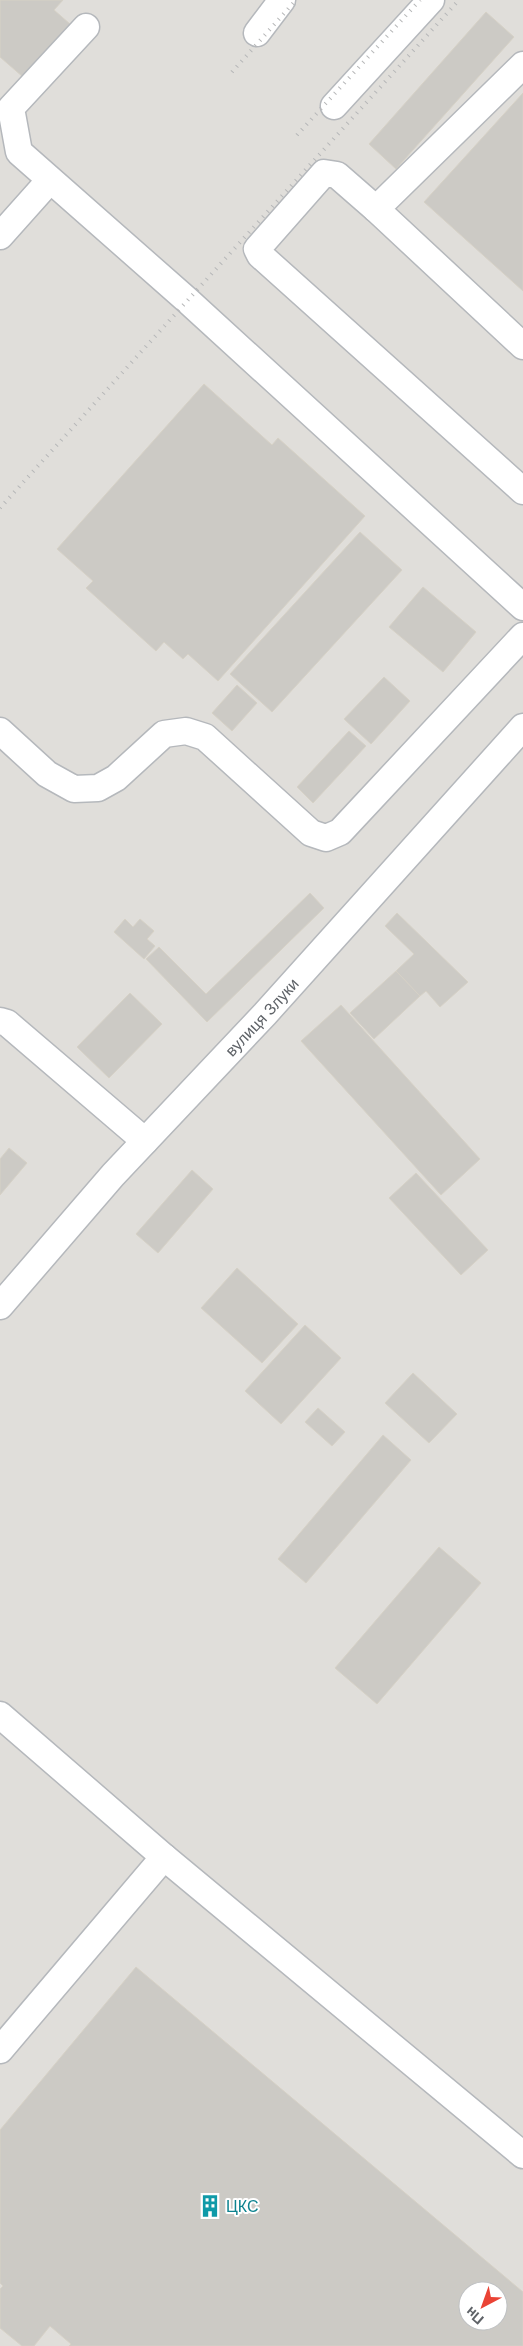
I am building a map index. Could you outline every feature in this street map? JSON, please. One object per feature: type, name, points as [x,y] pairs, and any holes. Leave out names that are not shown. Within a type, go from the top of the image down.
[{"type":"street","points":[[257,33],[282,0]]},
{"type":"street","points":[[334,106],[431,0]]},
{"type":"street","points":[[86,27],[11,108],[19,152],[187,300],[523,607]]},
{"type":"street","points":[[376,209],[523,65]]},
{"type":"street","points":[[523,346],[337,175],[324,173],[257,249],[260,255],[523,491]]},
{"type":"street","points":[[0,236],[50,180]]},
{"type":"street","points":[[0,731],[47,774],[74,789],[98,788],[116,778],[164,734],[186,731],[205,737],[311,833],[326,838],[340,832],[523,636]]},
{"type":"street","name":"вулиця Злуки","points":[[0,1306],[145,1141],[264,1014],[523,727]]},
{"type":"street","points":[[0,1022],[7,1023],[145,1141]]},
{"type":"street","points":[[0,1715],[164,1857],[523,2155]]},
{"type":"street","points":[[0,2050],[164,1857]]},
{"type":"shaded area","points":[[0,0],[523,0],[523,2346],[0,2346]]},
{"type":"building","points":[[0,0],[63,0],[54,10],[70,24],[23,77],[0,57]]},
{"type":"building","points":[[486,12],[514,37],[396,169],[369,144]]},
{"type":"building","points":[[523,93],[523,291],[424,202]]},
{"type":"building","points":[[204,384],[272,445],[278,438],[365,516],[218,681],[188,654],[183,659],[164,642],[156,651],[86,588],[93,581],[57,549]]},
{"type":"building","points":[[360,532],[402,570],[272,712],[230,674]]},
{"type":"building","points":[[423,587],[476,632],[443,672],[389,627]]},
{"type":"building","points":[[384,677],[410,701],[371,744],[344,719]]},
{"type":"building","points":[[237,685],[257,703],[232,731],[212,713]]},
{"type":"building","points":[[349,731],[366,746],[313,803],[297,787]]},
{"type":"building","points":[[310,893],[324,908],[207,1022],[146,959],[159,947],[206,994]]},
{"type":"building","points":[[397,913],[468,982],[440,1007],[426,991],[420,996],[396,971],[414,954],[385,926]]},
{"type":"building","points":[[125,919],[133,927],[140,919],[154,931],[147,939],[155,946],[144,959],[114,932]]},
{"type":"building","points":[[396,971],[420,996],[374,1039],[350,1013]]},
{"type":"building","points":[[130,993],[162,1024],[109,1078],[77,1047]]},
{"type":"building","points":[[341,1005],[480,1159],[441,1195],[301,1041]]},
{"type":"building","points":[[9,1148],[27,1163],[0,1195],[0,1159]]},
{"type":"building","points":[[192,1170],[213,1189],[158,1253],[136,1234]]},
{"type":"building","points":[[416,1173],[488,1250],[461,1275],[389,1198]]},
{"type":"building","points":[[237,1268],[298,1324],[262,1363],[201,1308]]},
{"type":"building","points":[[305,1325],[341,1358],[281,1424],[245,1391]]},
{"type":"building","points":[[413,1373],[457,1414],[429,1443],[385,1403]]},
{"type":"building","points":[[318,1408],[345,1432],[332,1446],[305,1422]]},
{"type":"building","points":[[383,1435],[411,1460],[306,1583],[278,1559]]},
{"type":"building","points":[[439,1547],[481,1583],[377,1704],[335,1668]]},
{"type":"building","name":"ЦКС","points":[[136,1967],[523,2292],[523,2346],[69,2346],[71,2344],[50,2326],[34,2346],[22,2346],[0,2328],[0,2289],[3,2286],[0,2283],[0,2130]]},
{"type":"railway","points":[[232,72],[296,0]]},
{"type":"railway","points":[[297,135],[420,0]]},
{"type":"railway","points":[[0,508],[459,0]]},
{"type":"place","name":"ЦКС","points":[[210,2206]]}]
